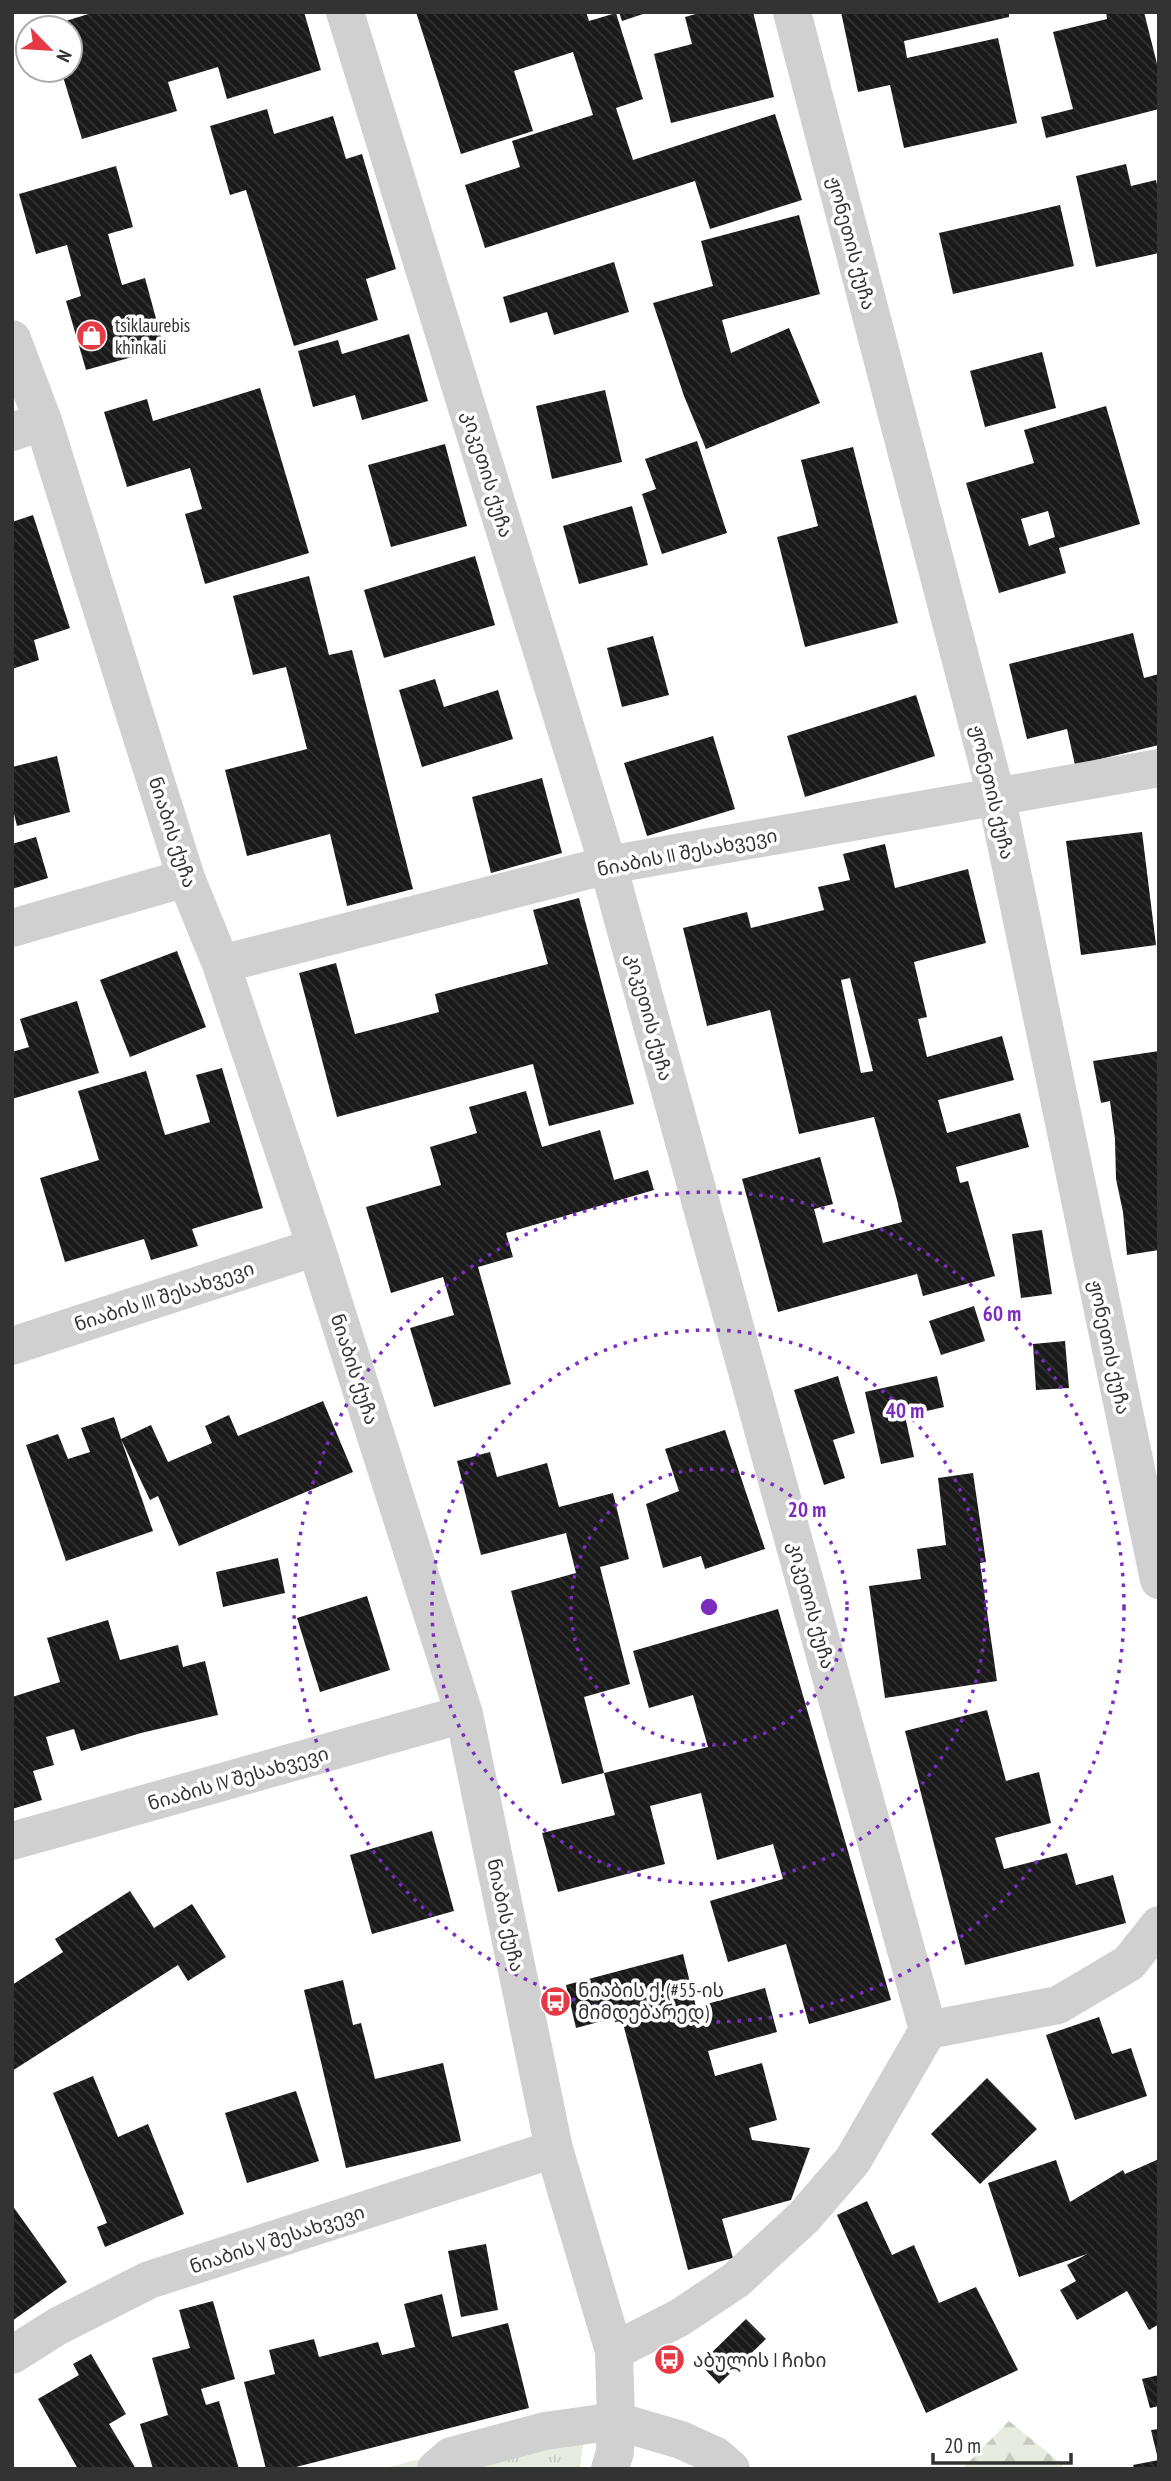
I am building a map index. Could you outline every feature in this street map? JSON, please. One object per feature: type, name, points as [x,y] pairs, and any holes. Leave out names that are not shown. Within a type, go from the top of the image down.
[{"type":"street","name":"კიკეთის ქუჩა","points":[[345,12],[608,865],[928,2030]]},
{"type":"street","name":"ჟონეთის ქუჩა","points":[[792,12],[996,795],[1159,1580]]},
{"type":"street","name":"ნიაბის ქუჩა","points":[[12,339],[28,426],[186,878],[222,964],[316,1247],[464,1714],[554,2149],[614,2351],[615,2452],[610,2469]]},
{"type":"street","name":"ნიაბის II შესახვევი","points":[[222,964],[608,865],[1159,768]]},
{"type":"street","points":[[12,928],[186,878]]},
{"type":"street","name":"ნიაბის III შესახვევი","points":[[12,1346],[316,1247]]},
{"type":"street","name":"ნიაბის IV შესახვევი","points":[[12,1841],[464,1714]]},
{"type":"street","points":[[614,2351],[679,2318],[736,2280],[804,2217],[853,2160],[928,2030],[1058,2005],[1129,1963],[1159,1925]]},
{"type":"street","name":"ნიაბის V შესახვევი","points":[[12,2355],[58,2326],[149,2280],[554,2149]]},
{"type":"street","points":[[436,2469],[451,2456],[545,2431],[616,2421],[681,2440],[716,2456],[732,2469]]},
{"type":"green space","points":[[587,2414],[580,2469],[382,2469]]},
{"type":"green space","points":[[1009,2421],[1063,2465],[1063,2469],[962,2469]]},
{"type":"building","points":[[95,12],[304,12],[321,70],[227,99],[218,67],[168,82],[177,111],[82,139],[65,84],[84,84],[84,15]]},
{"type":"building","points":[[416,12],[586,12],[589,21],[616,13],[643,99],[616,108],[633,160],[775,114],[802,200],[710,229],[695,181],[485,248],[465,185],[520,167],[512,141],[593,115],[573,52],[514,71],[533,131],[461,154]]},
{"type":"building","points":[[619,12],[646,12],[646,13],[622,21]]},
{"type":"building","points":[[703,12],[753,12],[774,97],[671,123],[654,54],[692,44],[685,17]]},
{"type":"building","points":[[841,12],[1009,12],[1009,17],[904,41],[907,58],[998,38],[1017,123],[904,148],[890,85],[858,92]]},
{"type":"building","points":[[1106,12],[1144,12],[1159,72],[1159,109],[1046,138],[1041,117],[1073,109],[1053,32],[1107,19]]},
{"type":"building","points":[[267,109],[274,134],[333,116],[346,159],[362,154],[396,269],[366,279],[378,320],[294,346],[246,190],[230,195],[210,126]]},
{"type":"building","points":[[1126,164],[1131,186],[1156,180],[1159,195],[1159,253],[1096,267],[1076,176]]},
{"type":"building","points":[[116,166],[133,227],[108,234],[122,285],[145,278],[164,348],[86,370],[66,301],[81,296],[67,245],[36,254],[19,194]]},
{"type":"building","points":[[1060,205],[1074,266],[953,294],[939,233]]},
{"type":"building","points":[[799,215],[820,294],[722,320],[731,353],[789,328],[820,403],[706,449],[684,396],[653,303],[713,286],[701,241]]},
{"type":"building","points":[[614,262],[629,312],[554,335],[547,312],[510,323],[503,297]]},
{"type":"building","points":[[409,334],[428,401],[362,420],[355,395],[313,407],[298,351],[338,340],[342,354]]},
{"type":"building","points":[[1042,352],[1056,408],[985,427],[970,371]]},
{"type":"building","points":[[260,388],[309,553],[205,584],[185,514],[202,509],[190,468],[127,487],[104,412],[147,399],[153,421]]},
{"type":"building","points":[[605,390],[622,462],[552,479],[536,406]]},
{"type":"building","points":[[1106,406],[1140,524],[1059,548],[1066,573],[999,593],[966,483],[1034,463],[1024,430]],"holes":[[[1048,511],[1055,537],[1029,546],[1021,519]]]},
{"type":"building","points":[[697,441],[727,533],[662,554],[642,494],[656,489],[645,459]]},
{"type":"building","points":[[445,444],[467,526],[391,547],[368,465]]},
{"type":"building","points":[[853,447],[898,623],[805,647],[777,537],[818,526],[801,460]]},
{"type":"building","points":[[632,506],[648,565],[579,584],[563,526]]},
{"type":"building","points":[[33,515],[70,628],[34,640],[39,660],[12,669],[12,522]]},
{"type":"building","points":[[475,556],[495,625],[384,658],[364,590]]},
{"type":"building","points":[[309,576],[329,655],[352,650],[413,889],[347,906],[330,834],[247,856],[225,770],[307,749],[286,667],[253,675],[233,596]]},
{"type":"building","points":[[1133,633],[1144,678],[1159,674],[1159,745],[1075,765],[1067,729],[1027,739],[1009,664]]},
{"type":"building","points":[[653,636],[669,695],[622,707],[607,648]]},
{"type":"building","points":[[435,679],[444,707],[498,690],[513,739],[422,767],[399,690]]},
{"type":"building","points":[[916,695],[935,756],[805,797],[787,736]]},
{"type":"building","points":[[713,736],[735,809],[647,836],[624,763]]},
{"type":"building","points":[[57,756],[70,812],[17,826],[12,806],[12,767]]},
{"type":"building","points":[[542,778],[562,853],[491,873],[472,797]]},
{"type":"building","points":[[1142,832],[1156,945],[1081,955],[1066,841]]},
{"type":"building","points":[[36,837],[48,878],[12,889],[12,844]]},
{"type":"building","points":[[885,844],[895,888],[968,869],[986,943],[914,962],[927,1017],[918,1019],[927,1057],[1002,1036],[1014,1080],[938,1100],[947,1133],[1020,1113],[1029,1147],[956,1167],[960,1183],[968,1181],[995,1276],[923,1296],[917,1274],[778,1312],[742,1179],[820,1157],[833,1204],[814,1209],[823,1243],[902,1222],[897,1200],[874,1117],[799,1134],[770,1010],[707,1026],[683,928],[747,912],[751,928],[824,910],[818,887],[850,880],[843,854]],"holes":[[[850,978],[873,1071],[861,1073],[841,980]]]},
{"type":"building","points":[[579,898],[634,1104],[549,1126],[533,1064],[337,1117],[299,973],[336,963],[355,1034],[439,1012],[435,994],[548,964],[533,910]]},
{"type":"building","points":[[177,951],[206,1027],[130,1057],[100,980]]},
{"type":"building","points":[[77,1001],[99,1073],[12,1099],[12,1052],[29,1047],[20,1019]]},
{"type":"building","points":[[1159,1051],[1159,1250],[1127,1255],[1123,1212],[1116,1179],[1110,1101],[1101,1103],[1093,1061]]},
{"type":"building","points":[[222,1068],[263,1208],[192,1229],[198,1246],[151,1260],[144,1239],[65,1262],[40,1178],[99,1160],[78,1091],[146,1071],[165,1135],[210,1122],[196,1075]]},
{"type":"building","points":[[526,1091],[542,1147],[600,1130],[614,1180],[648,1170],[654,1190],[506,1233],[513,1257],[478,1267],[511,1384],[434,1407],[410,1328],[454,1315],[443,1277],[391,1293],[366,1207],[441,1185],[430,1147],[477,1133],[469,1107]]},
{"type":"building","points":[[1042,1230],[1052,1294],[1021,1298],[1012,1234]]},
{"type":"building","points":[[974,1306],[985,1341],[941,1355],[929,1321]]},
{"type":"building","points":[[1065,1341],[1069,1388],[1036,1390],[1033,1344]]},
{"type":"building","points":[[838,1376],[855,1433],[833,1440],[845,1478],[824,1485],[794,1390]]},
{"type":"building","points":[[937,1376],[944,1407],[905,1416],[914,1457],[881,1464],[865,1392]]},
{"type":"building","points":[[323,1401],[353,1472],[179,1546],[158,1496],[150,1500],[121,1439],[151,1425],[168,1462],[212,1443],[205,1426],[229,1415],[238,1436]]},
{"type":"building","points":[[114,1417],[153,1531],[66,1561],[26,1445],[58,1434],[68,1459],[90,1452],[81,1428]]},
{"type":"building","points":[[725,1430],[765,1549],[705,1569],[701,1556],[663,1568],[646,1504],[679,1491],[665,1449]]},
{"type":"building","points":[[490,1452],[497,1477],[547,1463],[559,1507],[613,1493],[629,1559],[600,1567],[630,1684],[584,1697],[604,1773],[562,1784],[511,1591],[576,1573],[566,1533],[481,1555],[457,1461]]},
{"type":"building","points":[[973,1473],[986,1562],[980,1563],[997,1681],[885,1698],[869,1586],[921,1579],[917,1549],[946,1545],[938,1478]]},
{"type":"building","points":[[278,1558],[285,1593],[223,1607],[216,1572]]},
{"type":"building","points":[[367,1596],[390,1670],[320,1692],[297,1618]]},
{"type":"building","points":[[778,1609],[891,2000],[809,2024],[786,1944],[728,1962],[710,1901],[783,1879],[773,1844],[717,1860],[701,1793],[650,1806],[665,1864],[558,1892],[542,1833],[615,1815],[604,1773],[708,1747],[693,1695],[649,1708],[633,1651]]},
{"type":"building","points":[[108,1620],[120,1660],[178,1645],[183,1667],[205,1661],[218,1715],[141,1733],[81,1751],[74,1729],[46,1737],[54,1765],[33,1771],[42,1800],[12,1809],[12,1697],[60,1682],[47,1638]]},
{"type":"building","points":[[987,1710],[1006,1781],[1039,1772],[1051,1823],[995,1838],[1004,1869],[1067,1853],[1076,1885],[1113,1875],[1126,1923],[965,1965],[905,1731]]},
{"type":"building","points":[[432,1831],[454,1911],[372,1934],[350,1855]]},
{"type":"building","points":[[130,1891],[154,1928],[192,1904],[226,1957],[188,1981],[178,1965],[12,2071],[12,1985],[63,1952],[55,1939]]},
{"type":"building","points":[[683,1954],[696,2007],[765,1988],[777,2032],[708,2051],[715,2076],[762,2063],[777,2120],[749,2128],[752,2140],[810,2148],[791,2200],[722,2219],[733,2258],[688,2270],[621,2016],[576,2028],[566,1985]]},
{"type":"building","points":[[343,1980],[353,2025],[361,2023],[375,2079],[443,2063],[461,2141],[346,2168],[304,1990]]},
{"type":"building","points":[[1099,2017],[1112,2054],[1131,2048],[1147,2096],[1075,2120],[1046,2035]]},
{"type":"building","points":[[93,2076],[118,2137],[148,2124],[184,2214],[105,2247],[97,2227],[107,2223],[53,2093]]},
{"type":"building","points":[[987,2078],[1037,2129],[980,2184],[931,2134]]},
{"type":"building","points":[[296,2091],[319,2161],[247,2183],[225,2113]]},
{"type":"building","points":[[1159,2159],[1159,2324],[1149,2330],[1127,2291],[1077,2320],[1060,2290],[1076,2281],[1067,2265],[1087,2254],[1019,2277],[988,2183],[1056,2160],[1070,2202],[1123,2170],[1125,2174]]},
{"type":"building","points":[[867,2201],[892,2255],[914,2245],[939,2303],[976,2287],[1018,2370],[926,2413],[837,2215]]},
{"type":"building","points":[[12,2205],[67,2282],[12,2321]]},
{"type":"building","points":[[486,2244],[498,2310],[461,2317],[448,2251]]},
{"type":"building","points":[[442,2294],[452,2337],[508,2323],[529,2408],[288,2469],[266,2469],[244,2382],[275,2374],[269,2350],[314,2339],[319,2357],[378,2342],[382,2355],[415,2347],[404,2304]]},
{"type":"building","points":[[213,2301],[235,2379],[201,2389],[206,2405],[219,2401],[239,2469],[153,2469],[140,2424],[168,2415],[152,2358],[190,2348],[179,2310]]},
{"type":"building","points":[[746,2319],[766,2339],[719,2384],[700,2364]]},
{"type":"building","points":[[91,2354],[126,2414],[109,2424],[136,2469],[78,2469],[38,2399],[79,2375],[73,2364]]},
{"type":"building","points":[[1159,2375],[1159,2406],[1150,2408],[1142,2379]]},
{"type":"building","points":[[1159,2429],[1159,2459],[1158,2459],[1151,2430]]},
{"type":"building","points":[[1159,2460],[1159,2469],[1134,2469],[1133,2465]]},
{"type":"place","name":"tsiklaurebis khinkali","points":[[92,336]]},
{"type":"place","name":"ნიაბის ქ. (#55-ის მიმდებარედ)","points":[[555,2001]]},
{"type":"place","name":"აბულის I ჩიხი","points":[[670,2360]]}]
